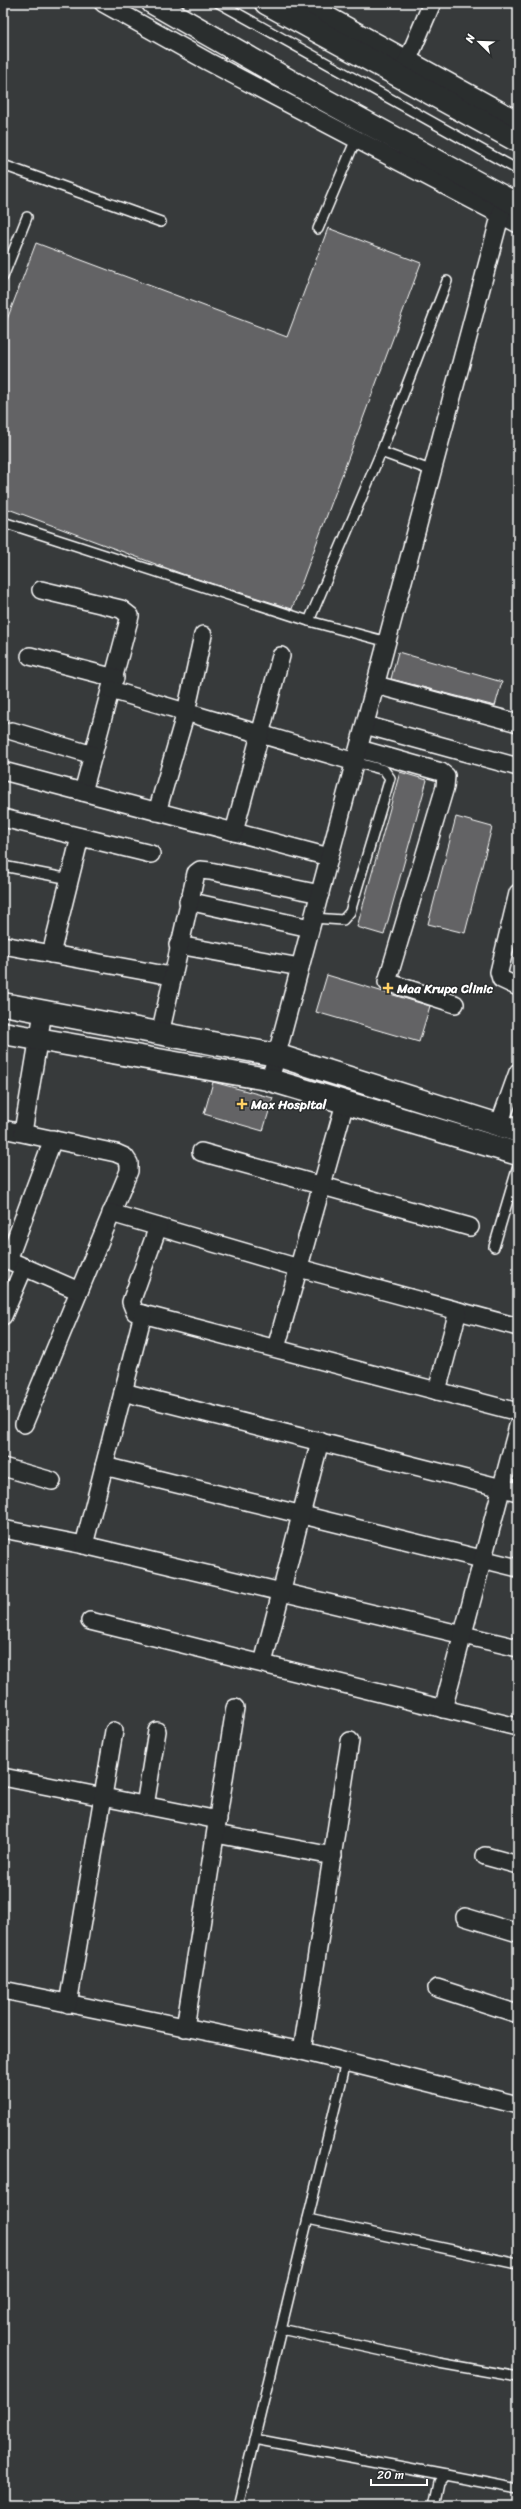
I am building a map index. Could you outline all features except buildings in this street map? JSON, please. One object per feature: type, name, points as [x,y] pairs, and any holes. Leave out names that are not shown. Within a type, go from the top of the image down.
[{"type":"street","points":[[103,3],[206,61],[356,139],[508,206]]},
{"type":"street","points":[[154,3],[508,206],[518,224]]},
{"type":"street","points":[[266,3],[518,120]]},
{"type":"street","points":[[305,3],[518,141]]},
{"type":"street","points":[[404,68],[432,3]]},
{"type":"street","points":[[270,1080],[434,470],[508,206]]},
{"type":"street","points":[[40,590],[128,612],[131,622],[83,792]]},
{"type":"street","points":[[157,812],[186,712],[203,635]]},
{"type":"street","points":[[30,656],[113,684],[186,712],[261,734],[441,772],[446,776],[445,787],[387,982],[456,1004]]},
{"type":"street","points":[[234,832],[281,656]]},
{"type":"street","points":[[376,685],[518,723]]},
{"type":"street","points":[[365,725],[518,767]]},
{"type":"street","points":[[12,731],[93,755]]},
{"type":"street","points":[[3,771],[330,858]]},
{"type":"street","points":[[3,818],[151,854]]},
{"type":"street","points":[[51,954],[80,837]]},
{"type":"street","points":[[160,1034],[192,881],[196,873],[200,870],[320,894]]},
{"type":"street","points":[[518,893],[498,972],[501,979],[518,987]]},
{"type":"street","points":[[188,901],[312,923]]},
{"type":"street","points":[[3,945],[171,976]]},
{"type":"street","points":[[178,945],[300,967]]},
{"type":"street","points":[[3,1004],[276,1055],[508,1128],[518,1072]]},
{"type":"street","points":[[23,1132],[43,1012]]},
{"type":"street","points":[[3,1033],[270,1080],[518,1154]]},
{"type":"street","points":[[276,1348],[346,1103]]},
{"type":"street","points":[[3,1129],[23,1132],[125,1157],[129,1163],[128,1171],[24,1424]]},
{"type":"street","points":[[53,1139],[8,1260],[79,1291]]},
{"type":"street","points":[[201,1152],[322,1187],[470,1227]]},
{"type":"street","points":[[111,1213],[299,1268],[518,1327]]},
{"type":"street","points":[[158,1227],[131,1302],[135,1312],[518,1412]]},
{"type":"street","points":[[3,1316],[24,1267]]},
{"type":"street","points":[[437,1391],[458,1311]]},
{"type":"street","points":[[84,1545],[143,1314]]},
{"type":"street","points":[[123,1392],[518,1492]]},
{"type":"street","points":[[443,1709],[517,1432]]},
{"type":"street","points":[[263,1663],[280,1591],[320,1441]]},
{"type":"street","points":[[104,1466],[483,1558],[518,1568]]},
{"type":"street","points":[[3,1467],[52,1481]]},
{"type":"street","points":[[3,1529],[84,1545],[463,1633],[518,1648]]},
{"type":"street","points":[[90,1621],[513,1726]]},
{"type":"street","points":[[185,2028],[235,1708]]},
{"type":"street","points":[[68,2004],[114,1731]]},
{"type":"street","points":[[145,1806],[157,1731]]},
{"type":"street","points":[[302,2051],[350,1741]]},
{"type":"street","points":[[3,1776],[145,1806],[217,1827],[333,1856]]},
{"type":"street","points":[[485,1856],[518,1865]]},
{"type":"street","points":[[465,1917],[518,1934]]},
{"type":"street","points":[[437,1988],[518,2014]]},
{"type":"street","points":[[3,1990],[302,2051],[518,2105]]},
{"type":"lane","points":[[218,3],[518,170]]},
{"type":"lane","points":[[318,229],[356,139]]},
{"type":"lane","points":[[3,165],[161,222]]},
{"type":"lane","points":[[3,277],[27,217]]},
{"type":"lane","points":[[309,621],[381,452],[447,281]]},
{"type":"lane","points":[[381,452],[434,470]]},
{"type":"lane","points":[[3,522],[309,621],[388,642]]},
{"type":"lane","points":[[312,923],[343,920],[350,912],[390,778],[384,770],[357,755]]},
{"type":"lane","points":[[3,866],[70,879]]},
{"type":"lane","points":[[494,1247],[518,1166]]},
{"type":"lane","points":[[238,2506],[346,2062]]},
{"type":"lane","points":[[308,2219],[518,2264]]},
{"type":"lane","points":[[281,2328],[439,2363],[518,2377]]},
{"type":"lane","points":[[254,2439],[446,2474],[518,2489]]},
{"type":"lane","points":[[435,2506],[440,2482],[446,2474]]},
{"type":"place","name":"Maa Krupa Clinic","points":[[388,988]]},
{"type":"place","name":"Max Hospital","points":[[242,1104]]}]
